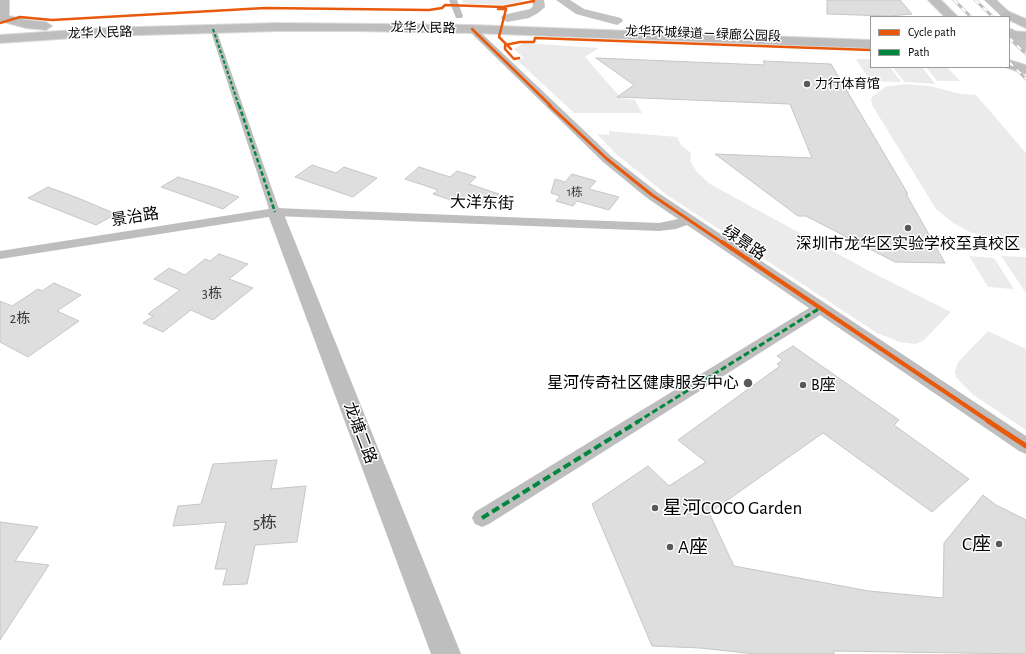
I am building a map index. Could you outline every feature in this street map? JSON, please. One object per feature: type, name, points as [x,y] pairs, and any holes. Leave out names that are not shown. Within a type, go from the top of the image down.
[{"type":"main road","points":[[0,3],[3,0]]},
{"type":"main road","points":[[3,0],[2,14],[4,18],[26,24],[58,26]]},
{"type":"main road","points":[[507,18],[525,15],[534,11],[539,6],[538,0]]},
{"type":"main road","points":[[562,0],[580,12],[617,21]]},
{"type":"main road","points":[[934,0],[951,16]]},
{"type":"main road","points":[[985,2],[1008,16]]},
{"type":"main road","points":[[985,2],[992,16]]},
{"type":"main road","name":"龙华人民路","points":[[0,30],[280,16],[459,16],[546,19]]},
{"type":"main road","points":[[1010,17],[1026,24]]},
{"type":"main road","points":[[1010,18],[1026,32]]},
{"type":"main road","points":[[570,20],[633,22]]},
{"type":"main road","name":"龙华人民路","points":[[0,39],[44,35],[279,27],[472,29],[870,44]]},
{"type":"main road","points":[[0,46],[44,35]]},
{"type":"main road","points":[[1014,35],[1026,48]]},
{"type":"main road","points":[[1010,49],[1026,48]]},
{"type":"main road","points":[[1010,64],[1026,70]]},
{"type":"street","points":[[453,0],[459,16]]},
{"type":"street","points":[[214,29],[274,212]]},
{"type":"street","name":"绿景路","points":[[472,29],[607,159],[652,195],[687,220],[1026,446]]},
{"type":"street","name":"大洋东街","points":[[274,212],[659,227],[676,225],[687,220]]},
{"type":"street","name":"景治路","points":[[0,255],[274,212]]},
{"type":"street","name":"龙塘二路","points":[[274,212],[446,654]]},
{"type":"street","points":[[482,518],[820,308]]},
{"type":"shaded area","points":[[462,0],[523,1],[505,5],[470,4],[463,3]]},
{"type":"shaded area","points":[[524,43],[599,48],[585,57],[621,98],[635,100],[642,113],[574,113],[517,60],[524,58],[514,49]]},
{"type":"shaded area","points":[[856,59],[870,59],[870,68],[891,68],[901,82],[870,81]]},
{"type":"shaded area","points":[[894,68],[923,68],[935,84],[904,82]]},
{"type":"shaded area","points":[[927,68],[948,68],[960,81],[937,81]]},
{"type":"shaded area","points":[[906,84],[930,86],[961,94],[976,95],[1026,153],[1026,249],[997,242],[968,231],[953,223],[936,209],[872,105],[871,99],[885,87]]},
{"type":"shaded area","points":[[609,131],[677,137],[681,145],[691,153],[690,160],[696,171],[710,184],[871,272],[951,312],[923,341],[915,344],[900,342],[877,333],[667,195],[615,153],[597,134],[609,135]]},
{"type":"shaded area","points":[[969,256],[994,258],[1014,289],[988,287]]},
{"type":"shaded area","points":[[1001,256],[1026,257],[1026,293]]},
{"type":"shaded area","points":[[988,331],[1026,349],[1026,430],[972,394],[956,377],[955,372],[958,362]]},
{"type":"building","points":[[827,0],[900,0],[912,14],[889,16],[827,14]]},
{"type":"building","points":[[596,58],[765,65],[763,61],[831,64],[908,194],[906,194],[945,263],[895,262],[806,216],[798,216],[715,154],[812,158],[790,104],[617,97],[634,85]]},
{"type":"building","points":[[312,165],[336,173],[344,167],[377,178],[353,197],[295,177]]},
{"type":"building","points":[[419,167],[450,177],[457,171],[476,177],[469,184],[499,194],[486,206],[456,196],[451,200],[433,194],[438,190],[405,179]]},
{"type":"building","points":[[572,174],[596,181],[589,189],[619,197],[609,210],[577,201],[573,206],[556,201],[560,196],[551,193],[555,179],[565,182]]},
{"type":"building","points":[[178,177],[239,197],[223,209],[161,187]]},
{"type":"building","points":[[48,187],[116,214],[96,225],[28,198]]},
{"type":"building","points":[[219,254],[248,264],[229,279],[253,288],[213,320],[191,310],[163,332],[143,323],[153,316],[148,314],[180,290],[154,279],[169,268],[185,275],[205,259],[210,261]]},
{"type":"building","points":[[54,283],[81,295],[57,311],[79,321],[28,357],[0,342],[0,301],[12,306],[38,289],[42,291]]},
{"type":"building","name":"星河COCO Garden","points":[[793,346],[899,420],[894,425],[969,479],[932,512],[823,433],[709,513],[734,566],[869,591],[943,598],[944,543],[983,495],[996,505],[1026,520],[1026,654],[834,651],[834,654],[756,654],[700,648],[652,646],[592,504],[648,466],[669,486],[706,462],[678,440],[780,366],[777,364],[783,360],[777,356]]},
{"type":"building","points":[[277,460],[271,489],[306,486],[297,542],[255,545],[247,584],[223,585],[227,569],[215,569],[226,522],[173,526],[178,506],[201,504],[213,464]]},
{"type":"building","points":[[0,522],[38,527],[15,561],[49,565],[0,640]]},
{"type":"railway","points":[[954,0],[970,16]]},
{"type":"railway","points":[[975,0],[992,16]]},
{"type":"railway","points":[[1010,39],[1026,54]]},
{"type":"railway","points":[[1010,63],[1026,79]]},
{"type":"marked path","points":[[213,29],[275,212]]},
{"type":"marked path","points":[[482,518],[820,308]]},
{"type":"cycle path","points":[[0,23],[20,17],[52,20],[265,8],[429,10],[442,8],[445,5],[503,7],[534,1]]},
{"type":"cycle path","points":[[498,9],[506,9],[499,37],[511,49]]},
{"type":"cycle path","points":[[472,29],[607,159],[652,195],[1026,446]]},
{"type":"cycle path","name":"龙华环城绿道－绿廊公园段","points":[[519,58],[514,59],[505,49],[505,45],[520,42],[534,42],[535,38],[870,50]]},
{"type":"place","name":"力行体育馆","points":[[807,84]]},
{"type":"place","name":"深圳市龙华区实验学校至真校区","points":[[908,228]]},
{"type":"place","name":"星河传奇社区健康服务中心","points":[[748,383]]},
{"type":"place","name":"B座","points":[[803,385]]},
{"type":"place","name":"星河COCO Garden","points":[[655,508]]},
{"type":"place","name":"C座","points":[[999,544]]},
{"type":"place","name":"A座","points":[[670,547]]}]
